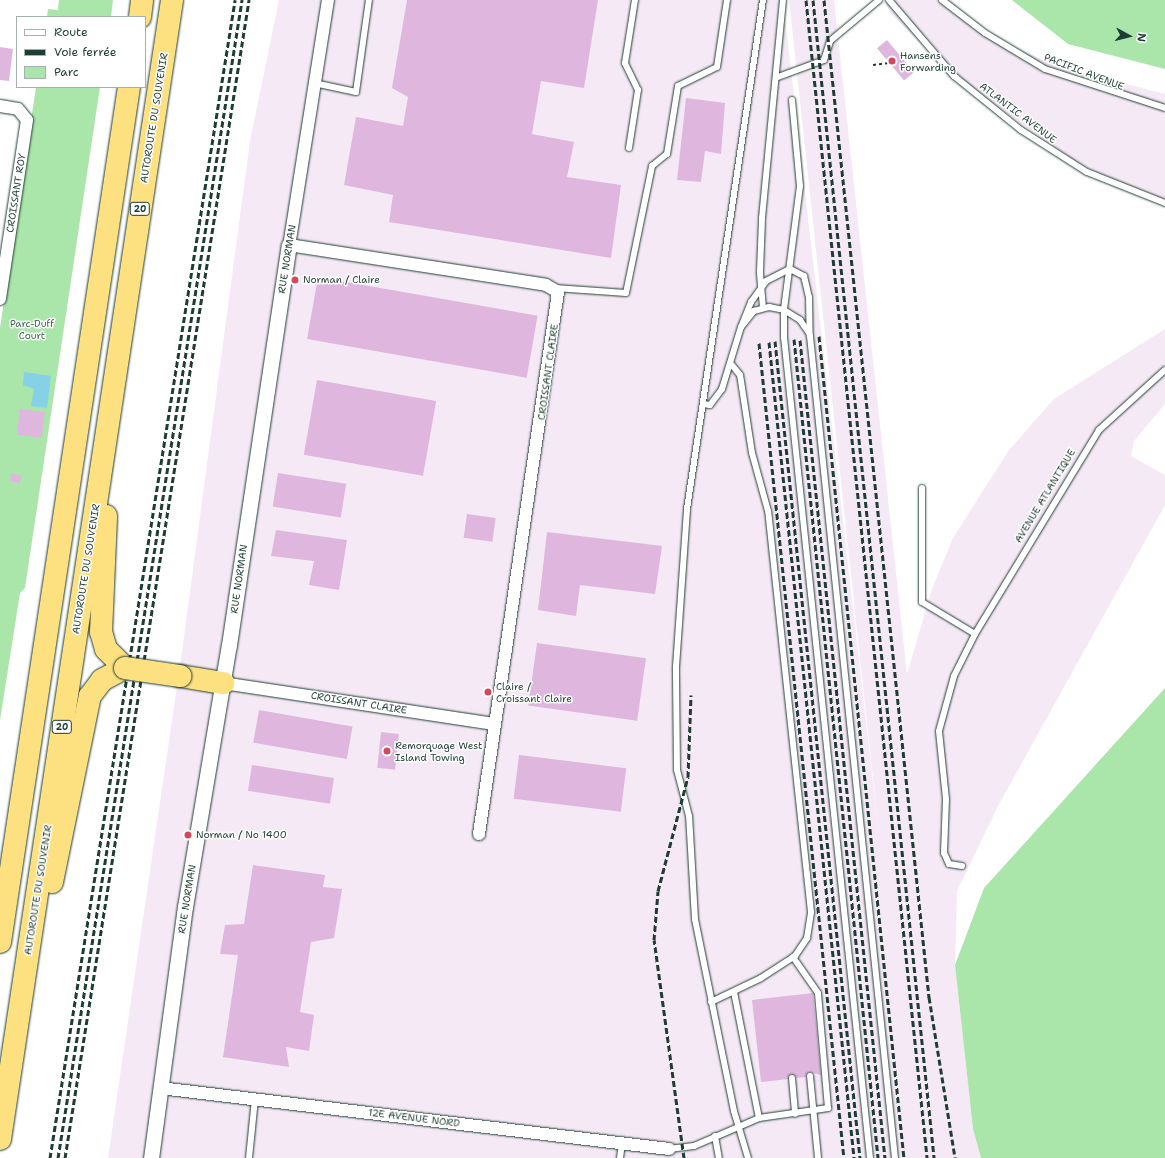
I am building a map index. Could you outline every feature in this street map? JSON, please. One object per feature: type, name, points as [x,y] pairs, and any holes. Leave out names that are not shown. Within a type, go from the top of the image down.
[{"type":"highway","points":[[140,16],[142,0]]},
{"type":"highway","name":"AUTOROUTE DU SOUVENIR","points":[[0,1139],[172,0]]},
{"type":"highway","points":[[0,942],[129,88]]},
{"type":"highway","points":[[109,418],[101,632],[106,649],[121,667],[223,682]]},
{"type":"highway","points":[[15,1037],[74,790],[90,696],[97,684],[121,667]]},
{"type":"street","name":"RUE NORMAN","points":[[151,1158],[160,1088],[328,0]]},
{"type":"street","name":"CROISSANT ROY","points":[[0,106],[18,109],[27,120],[0,299]]},
{"type":"street","points":[[289,245],[555,288]]},
{"type":"street","name":"CROISSANT CLAIRE","points":[[479,834],[558,307],[559,295],[555,288]]},
{"type":"street","name":"CROISSANT CLAIRE","points":[[223,682],[495,724]]},
{"type":"street","name":"12E AVENUE NORD","points":[[160,1088],[669,1149]]},
{"type":"lane","points":[[314,83],[356,92],[369,0]]},
{"type":"lane","points":[[629,148],[638,90],[625,63],[635,0]]},
{"type":"lane","points":[[555,288],[626,293],[652,166],[667,154],[678,86],[717,67],[726,0]]},
{"type":"lane","points":[[748,1158],[738,1124],[694,919],[689,816],[679,784],[676,752],[680,601],[687,509],[763,0]]},
{"type":"lane","points":[[763,308],[760,287],[762,218],[778,77],[784,0]]},
{"type":"lane","points":[[778,77],[824,60],[830,41],[879,0]]},
{"type":"lane","name":"ATLANTIC AVENUE","points":[[888,0],[954,76],[1021,130],[1087,172],[1165,204]]},
{"type":"lane","name":"PACIFIC AVENUE","points":[[942,0],[985,33],[1045,69],[1165,108]]},
{"type":"lane","points":[[792,100],[800,179],[784,310],[870,1158]]},
{"type":"lane","points":[[703,404],[710,405],[716,399],[732,365],[741,327],[760,287],[772,276],[790,269],[800,272],[807,281],[810,336],[895,1158]]},
{"type":"lane","points":[[741,327],[749,314],[763,308],[784,310],[804,324],[810,336]]},
{"type":"lane","points":[[712,1002],[734,992],[793,957],[807,938],[810,903],[786,658],[767,506],[752,453],[740,375],[732,365]]},
{"type":"lane","name":"AVENUE ATLANTIQUE","points":[[962,866],[949,864],[944,853],[946,799],[939,731],[954,676],[975,634],[1099,430],[1165,370]]},
{"type":"lane","points":[[922,488],[921,599],[930,610],[975,634]]},
{"type":"lane","points":[[669,1149],[694,1146],[738,1124],[759,1118],[826,1110],[829,1102],[818,993],[814,981],[793,957]]},
{"type":"lane","points":[[734,992],[759,1118]]},
{"type":"lane","points":[[810,1076],[818,1158]]},
{"type":"lane","points":[[792,1078],[795,1114]]},
{"type":"lane","points":[[248,1158],[255,1099]]},
{"type":"lane","points":[[715,1136],[720,1158]]},
{"type":"lane","points":[[620,1158],[622,1143]]},
{"type":"path","points":[[872,65],[889,63]]},
{"type":"shaded area","points":[[279,0],[783,0],[880,843],[789,0],[834,0],[907,674],[932,589],[953,538],[1009,450],[1054,399],[1165,329],[1165,404],[1134,441],[1131,456],[1165,475],[1165,505],[998,806],[957,891],[955,965],[973,1129],[981,1158],[108,1158],[182,652],[250,141]]},
{"type":"shaded area","points":[[884,0],[939,0],[976,30],[1059,67],[1165,94],[1165,205],[1075,162],[955,76],[891,14]]},
{"type":"green space","points":[[59,0],[113,0],[111,16],[47,16],[48,9],[58,10]]},
{"type":"green space","points":[[1012,0],[1165,0],[1165,69],[1068,44]]},
{"type":"green space","name":"Parc-Duff Court","points":[[36,88],[100,88],[25,588],[20,593],[0,720],[0,328]]},
{"type":"green space","points":[[1165,688],[1165,1158],[981,1158],[973,1129],[955,965],[984,888]]},
{"type":"water","points":[[24,372],[51,376],[47,408],[31,406],[34,389],[23,385]]},
{"type":"building","points":[[407,0],[598,0],[584,88],[541,81],[532,134],[574,142],[567,177],[621,185],[611,258],[389,222],[393,195],[344,185],[356,117],[403,126],[408,97],[392,88]]},
{"type":"building","points":[[887,40],[914,72],[904,81],[877,48]]},
{"type":"building","points":[[0,47],[13,49],[9,81],[0,80]]},
{"type":"building","points":[[686,98],[725,103],[721,154],[705,151],[701,182],[677,180]]},
{"type":"building","points":[[318,277],[538,316],[527,378],[307,339]]},
{"type":"building","points":[[317,380],[436,401],[423,476],[304,455]]},
{"type":"building","points":[[20,409],[45,412],[42,438],[17,435]]},
{"type":"building","points":[[12,473],[22,476],[19,484],[10,481]]},
{"type":"building","points":[[278,473],[346,484],[341,517],[273,507]]},
{"type":"building","points":[[467,514],[496,518],[492,542],[464,538]]},
{"type":"building","points":[[276,530],[347,540],[339,590],[309,585],[314,561],[271,556]]},
{"type":"building","points":[[547,532],[662,546],[655,594],[580,585],[576,616],[538,610]]},
{"type":"building","points":[[537,643],[646,658],[637,721],[528,705]]},
{"type":"building","points":[[259,710],[353,726],[347,759],[253,742]]},
{"type":"building","name":"Remorquage West Island Towing","points":[[381,732],[399,734],[395,770],[377,768]]},
{"type":"building","points":[[519,755],[626,768],[621,812],[514,799]]},
{"type":"building","points":[[252,765],[334,778],[330,804],[248,791]]},
{"type":"building","points":[[253,865],[325,875],[323,887],[342,889],[334,938],[311,942],[300,1012],[314,1015],[309,1051],[286,1047],[289,1067],[223,1057],[238,955],[220,954],[225,925],[244,924]]},
{"type":"building","points":[[813,993],[821,1075],[809,1072],[806,1077],[796,1078],[791,1074],[788,1079],[761,1082],[752,1000]]},
{"type":"railway","points":[[50,1158],[235,0]]},
{"type":"railway","points":[[58,1158],[242,0]]},
{"type":"railway","points":[[65,1158],[249,0]]},
{"type":"railway","points":[[806,0],[927,1158]]},
{"type":"railway","points":[[813,0],[934,1158]]},
{"type":"railway","points":[[824,0],[929,997],[955,1158]]},
{"type":"railway","points":[[819,336],[904,1158]]},
{"type":"railway","points":[[794,339],[878,1158]]},
{"type":"railway","points":[[800,340],[885,1158]]},
{"type":"railway","points":[[775,341],[860,1158]]},
{"type":"railway","points":[[769,342],[854,1158]]},
{"type":"railway","points":[[759,343],[844,1158]]},
{"type":"railway","points":[[684,1158],[654,940],[658,891],[688,777],[691,695]]},
{"type":"place","name":"Hansens Forwarding","points":[[892,61]]},
{"type":"place","name":"Norman / Claire","points":[[295,280]]},
{"type":"place","name":"Claire / Croissant Claire","points":[[488,692]]},
{"type":"place","name":"Remorquage West Island Towing","points":[[387,751]]},
{"type":"place","name":"Norman / No 1400","points":[[188,835]]}]
